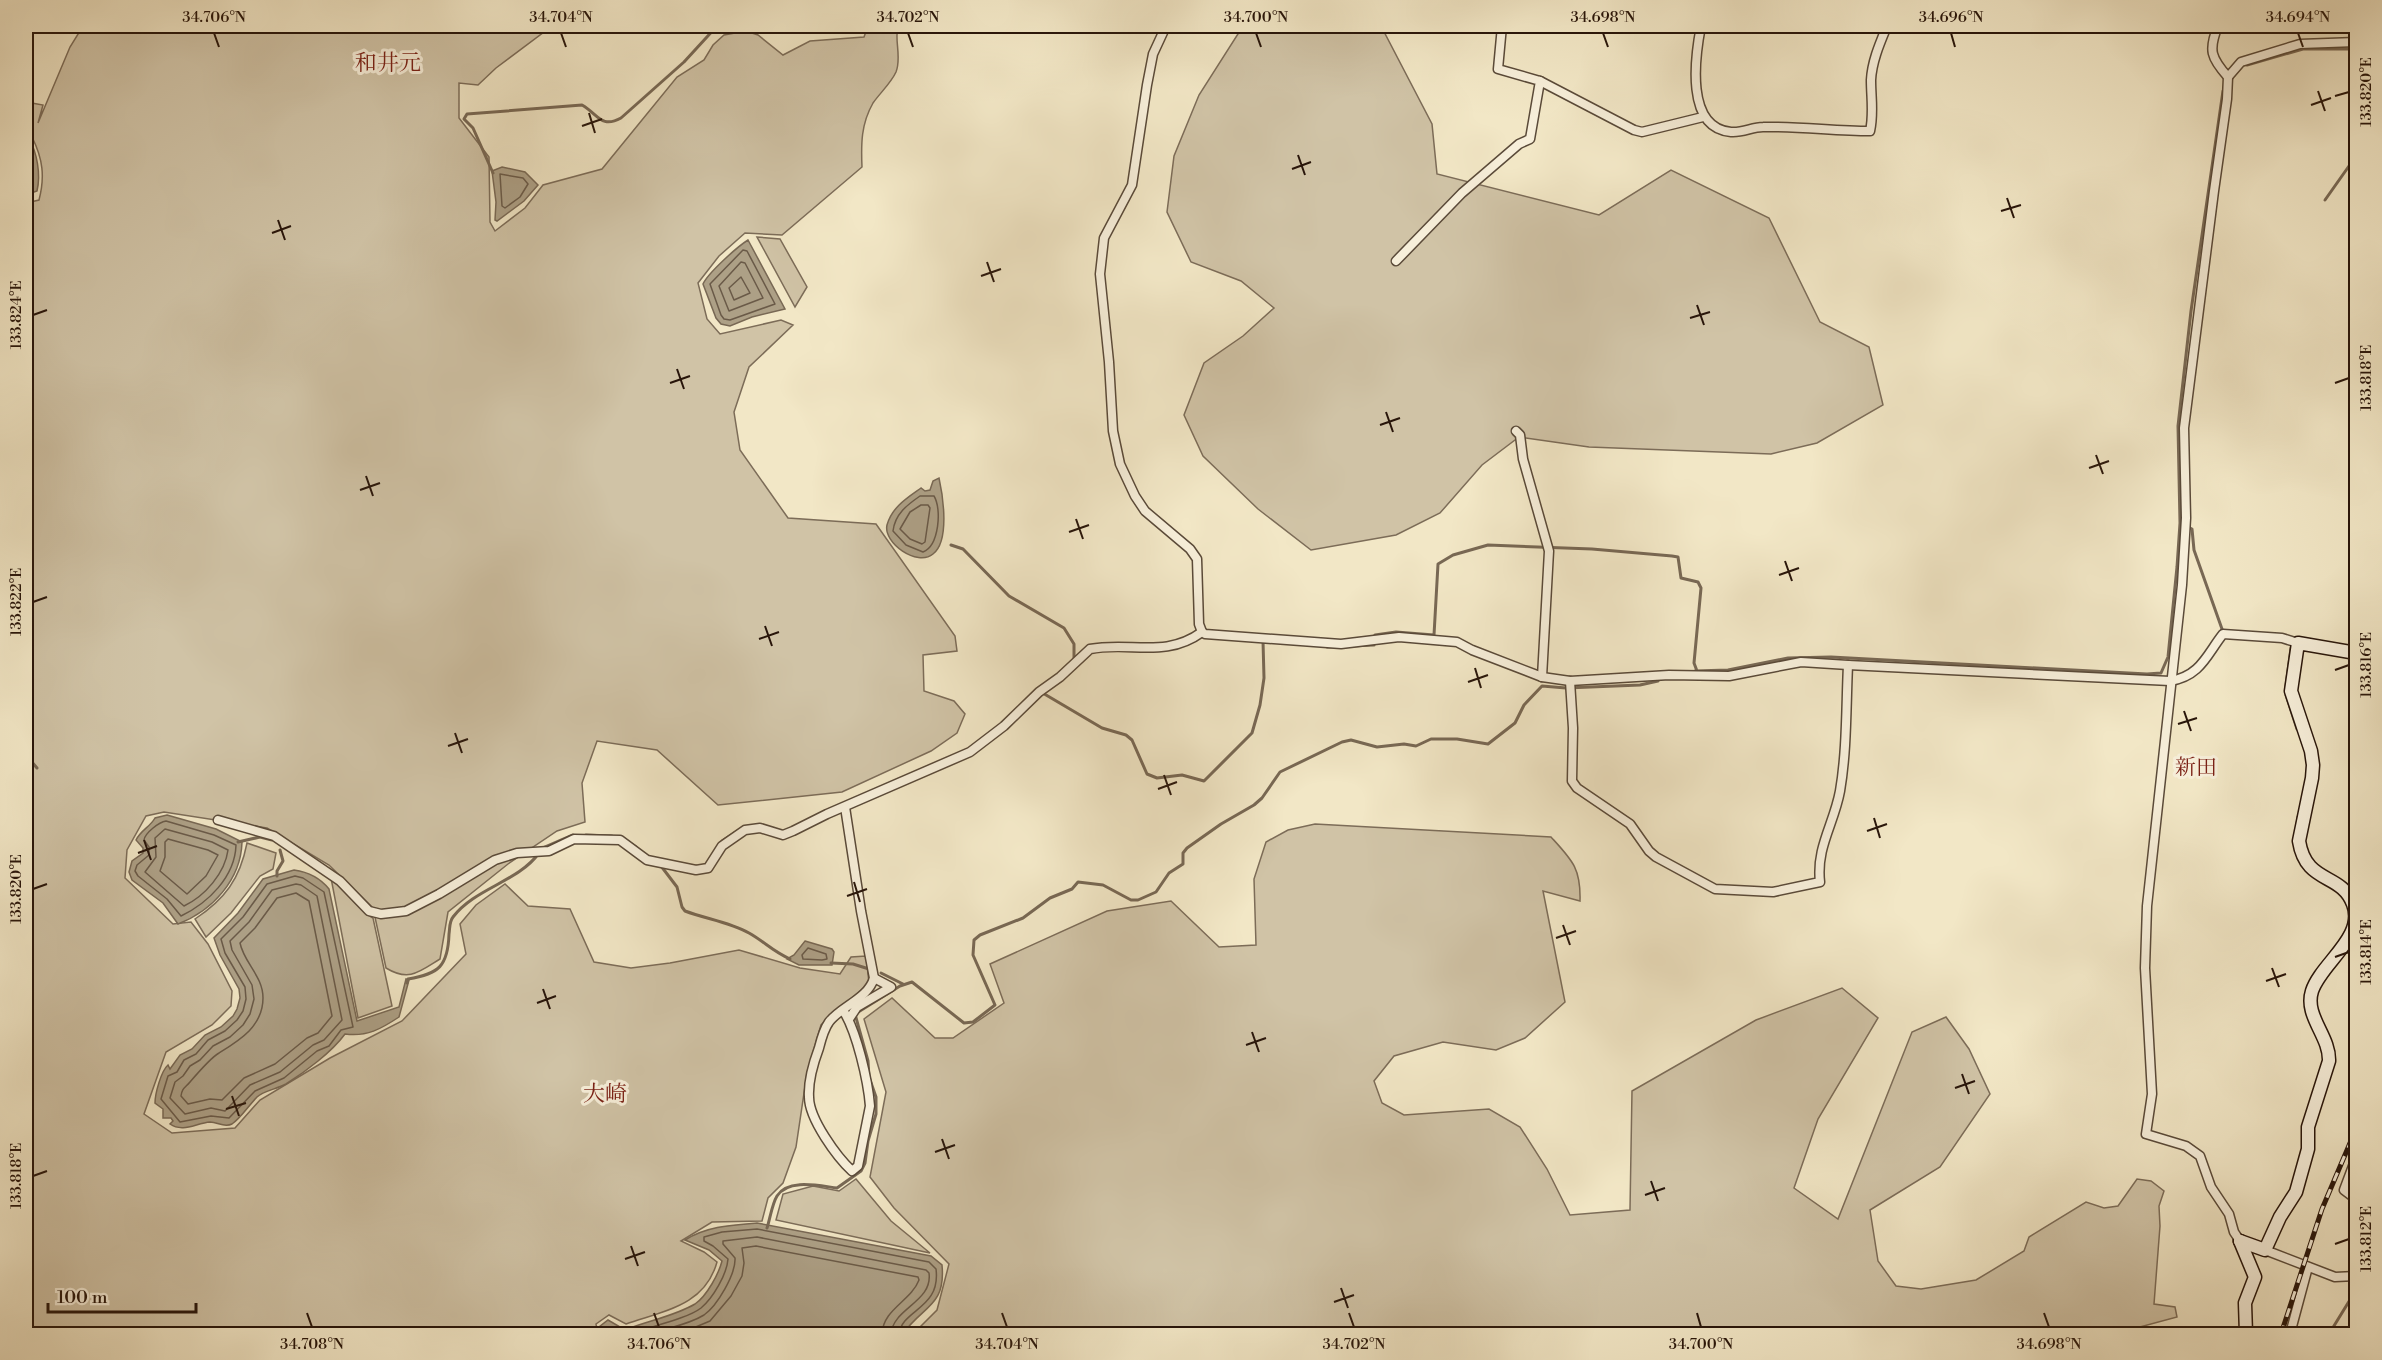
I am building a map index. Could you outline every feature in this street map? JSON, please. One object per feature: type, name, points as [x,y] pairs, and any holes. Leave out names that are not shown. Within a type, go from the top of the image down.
[{"type":"main road","points":[[2240,1242],[2265,1250],[2280,1217],[2296,1192],[2308,1149],[2308,1127],[2329,1061],[2330,1051],[2310,1008],[2310,996],[2317,980],[2351,934],[2355,917],[2354,904],[2349,895],[2336,883],[2314,872],[2300,850],[2300,831],[2313,765],[2291,691],[2298,643],[2356,653]]},
{"type":"main road","points":[[2240,1242],[2255,1277],[2245,1303],[2246,1335]]},
{"type":"street","points":[[1166,26],[1154,54],[1147,85],[1132,185],[1104,238],[1100,273],[1113,430],[1120,464],[1145,511],[1190,549],[1197,559],[1199,624],[1205,634],[1341,644],[1399,637],[1457,642],[1472,650],[1570,686],[1669,675],[1729,676],[1801,662],[2170,681],[2179,680],[2197,669],[2211,654],[2223,634],[2282,638],[2298,643]]},
{"type":"street","points":[[1502,26],[1498,69],[1540,81],[1634,130],[1650,131],[1703,117]]},
{"type":"street","points":[[1701,26],[1696,50],[1696,83],[1703,117],[1716,127],[1732,132],[1761,126],[1870,131],[1873,118],[1871,78],[1887,26]]},
{"type":"street","points":[[2218,26],[2212,41],[2212,54],[2228,77],[2228,99],[2213,196],[2184,428],[2185,546],[2179,622],[2170,681],[2146,906],[2145,968],[2152,1094],[2146,1134],[2186,1146],[2200,1156],[2211,1187],[2229,1214],[2234,1232],[2240,1242]]},
{"type":"street","points":[[2228,77],[2241,62],[2301,44],[2356,42]]},
{"type":"street","points":[[1396,261],[1462,193],[1519,144],[1530,139],[1540,81]]},
{"type":"street","points":[[1516,430],[1520,435],[1523,459],[1549,548],[1542,677]]},
{"type":"street","points":[[218,820],[274,836],[340,880],[369,911],[381,914],[406,911],[495,860],[517,853],[540,852],[574,839],[610,838],[627,844],[647,860],[702,870],[712,864],[722,846],[746,830],[760,828],[783,835],[970,752],[1004,726],[1090,649],[1156,649],[1190,641],[1202,632]]},
{"type":"street","points":[[1570,686],[1572,781],[1577,788],[1630,824],[1656,857],[1715,889],[1783,891],[1820,882],[1821,846],[1837,805],[1842,774],[1848,665]]},
{"type":"street","points":[[843,1010],[849,1019],[860,1053],[870,1106],[858,1166],[852,1171],[838,1158],[825,1137],[808,1098],[811,1070],[828,1023],[843,1010],[872,986],[874,978],[845,807]]},
{"type":"street","points":[[849,1019],[857,1007],[891,987],[874,978]]},
{"type":"street","points":[[2356,1158],[2344,1190],[2356,1199]]},
{"type":"street","points":[[2265,1250],[2335,1277],[2356,1276]]},
{"type":"street","points":[[2290,1335],[2308,1267]]},
{"type":"shaded area","points":[[83,26],[552,26],[496,68],[478,85],[459,83],[459,118],[489,157],[490,222],[495,231],[525,208],[543,185],[602,169],[677,77],[704,60],[713,45],[724,35],[746,31],[758,35],[783,55],[810,41],[864,37],[868,26],[898,26],[898,66],[891,80],[873,103],[866,119],[862,142],[862,167],[782,235],[745,233],[719,256],[698,283],[707,319],[720,334],[781,320],[793,325],[749,367],[734,412],[740,450],[788,518],[876,524],[955,636],[957,651],[923,655],[924,691],[954,701],[965,714],[957,733],[931,751],[842,792],[718,805],[657,750],[597,741],[582,783],[585,822],[557,831],[508,864],[448,912],[440,959],[408,975],[386,968],[373,908],[329,865],[267,828],[164,812],[146,816],[127,850],[125,878],[173,924],[191,922],[208,944],[232,991],[231,1006],[212,1025],[166,1052],[144,1114],[172,1133],[235,1128],[260,1100],[330,1058],[402,1021],[466,954],[460,924],[476,905],[505,884],[528,906],[570,909],[594,962],[631,968],[739,950],[800,968],[840,974],[851,957],[866,956],[869,983],[821,1025],[807,1073],[796,1147],[783,1183],[768,1198],[762,1221],[712,1222],[681,1241],[704,1252],[717,1262],[711,1277],[703,1288],[681,1305],[626,1324],[609,1315],[596,1324],[598,1334],[26,1334],[26,203],[39,200],[42,176],[41,161],[36,145],[32,137],[26,136],[26,102],[43,105],[38,123],[70,47]]},
{"type":"shaded area","points":[[1243,26],[1381,26],[1432,124],[1437,174],[1599,215],[1671,170],[1769,218],[1820,322],[1869,347],[1883,405],[1817,443],[1771,454],[1589,447],[1519,437],[1482,465],[1440,513],[1396,535],[1311,550],[1258,509],[1203,456],[1184,415],[1204,363],[1243,336],[1274,308],[1241,281],[1191,262],[1167,212],[1174,156],[1199,95]]},
{"type":"shaded area","points":[[757,237],[780,239],[807,287],[795,307]]},
{"type":"shaded area","points":[[1315,824],[1551,837],[1574,865],[1579,880],[1580,901],[1543,891],[1565,1002],[1525,1038],[1496,1050],[1443,1042],[1394,1056],[1374,1081],[1382,1103],[1404,1115],[1489,1109],[1520,1127],[1547,1169],[1570,1215],[1630,1210],[1632,1091],[1756,1020],[1842,988],[1878,1018],[1818,1119],[1794,1188],[1838,1219],[1912,1032],[1946,1017],[1969,1049],[1990,1094],[1940,1167],[1870,1210],[1878,1261],[1896,1286],[1921,1289],[1976,1280],[2024,1251],[2029,1237],[2086,1202],[2104,1208],[2118,1206],[2137,1179],[2151,1181],[2164,1191],[2159,1206],[2160,1226],[2154,1304],[2175,1307],[2177,1317],[2114,1334],[913,1334],[937,1310],[949,1264],[894,1208],[870,1177],[886,1092],[864,1019],[892,998],[935,1038],[953,1038],[1004,1003],[990,964],[1107,911],[1171,901],[1219,947],[1256,945],[1254,879],[1266,842],[1288,830]]},
{"type":"shaded area","points":[[247,843],[276,853],[273,869],[260,876],[231,913],[206,937],[195,919],[215,904],[230,887],[240,867]]},
{"type":"shaded area","points":[[331,878],[366,914],[373,918],[392,1006],[358,1018]]},
{"type":"shaded area","points":[[856,1179],[891,1221],[930,1253],[776,1220],[783,1194],[813,1186],[839,1191]]},
{"type":"water","points":[[26,137],[29,138],[34,150],[39,178],[37,191],[26,195]]},
{"type":"water","points":[[502,167],[525,172],[538,185],[524,201],[497,221],[495,220],[496,202],[492,171]]},
{"type":"water","points":[[748,240],[785,309],[752,317],[730,326],[721,324],[716,318],[703,284],[723,260]]},
{"type":"water","points":[[939,478],[944,518],[942,539],[933,554],[926,557],[910,555],[902,551],[890,539],[887,532],[889,519],[905,499],[921,488],[925,491],[930,490],[933,481]]},
{"type":"water","points":[[167,815],[216,829],[242,842],[236,869],[222,892],[202,911],[178,924],[163,903],[132,880],[129,872],[132,861],[143,853],[143,848],[136,840],[138,837],[155,818]]},
{"type":"water","points":[[294,870],[314,876],[329,889],[357,1021],[399,1007],[406,979],[409,980],[399,1017],[374,1031],[353,1035],[345,1034],[326,1055],[301,1074],[286,1084],[260,1095],[232,1124],[210,1122],[185,1128],[175,1127],[170,1124],[173,1121],[171,1118],[163,1118],[163,1109],[155,1103],[163,1072],[168,1065],[170,1069],[180,1055],[192,1049],[205,1035],[221,1027],[233,1016],[240,998],[239,989],[220,955],[214,938],[238,913],[263,879]]},
{"type":"water","points":[[805,941],[832,949],[834,952],[832,965],[799,965],[787,959],[794,955]]},
{"type":"water","points":[[757,1223],[931,1256],[942,1265],[940,1290],[931,1305],[903,1334],[603,1334],[599,1327],[608,1320],[625,1330],[679,1312],[695,1304],[712,1284],[722,1261],[709,1250],[685,1240],[711,1229]]},
{"type":"waterway","points":[[493,173],[473,128],[464,119],[467,114],[582,105],[600,119],[614,121],[621,118],[684,62],[717,26]]},
{"type":"waterway","points":[[2247,65],[2303,49],[2356,49]]},
{"type":"waterway","points":[[1695,671],[1728,670],[1788,658],[1831,657],[2161,673],[2168,657],[2177,567],[2180,523],[2178,426],[2191,311],[2223,91]]},
{"type":"waterway","points":[[2325,200],[2349,166],[2356,164],[2356,160]]},
{"type":"waterway","points":[[2188,527],[2192,529],[2194,550],[2222,629]]},
{"type":"waterway","points":[[951,545],[963,549],[1009,596],[1064,628],[1074,644],[1074,660]]},
{"type":"waterway","points":[[1375,635],[1396,632],[1434,635],[1438,564],[1453,555],[1488,545],[1592,549],[1672,556],[1678,557],[1681,578],[1698,582],[1701,588],[1694,663],[1697,671]]},
{"type":"waterway","points":[[1041,692],[1102,728],[1126,735],[1132,740],[1147,774],[1157,778],[1182,775],[1204,781],[1252,733],[1260,705],[1264,678],[1263,641],[1266,642]]},
{"type":"waterway","points":[[1327,647],[1374,645]]},
{"type":"waterway","points":[[2286,686],[2291,648]]},
{"type":"waterway","points":[[767,1228],[775,1199],[782,1190],[805,1184],[837,1188],[861,1171],[865,1163],[868,1141],[876,1114],[876,1097],[869,1077],[868,1061],[855,1014],[900,986],[912,982],[964,1023],[973,1022],[995,1005],[973,955],[974,940],[980,935],[1023,918],[1050,898],[1072,889],[1078,882],[1103,885],[1131,900],[1138,900],[1156,892],[1169,873],[1183,864],[1183,853],[1187,848],[1221,824],[1254,805],[1262,798],[1280,772],[1342,742],[1351,740],[1377,747],[1404,744],[1416,746],[1431,739],[1457,739],[1488,744],[1515,723],[1524,705],[1542,686],[1566,688],[1640,685],[1658,681]]},
{"type":"waterway","points":[[2286,695],[2297,729]]},
{"type":"waterway","points":[[26,758],[37,768]]},
{"type":"waterway","points":[[2296,832],[2298,817]]},
{"type":"waterway","points":[[722,841],[739,830]]},
{"type":"waterway","points":[[543,848],[573,835]]},
{"type":"waterway","points":[[586,835],[612,836]]},
{"type":"waterway","points":[[238,842],[260,837],[272,840]]},
{"type":"waterway","points":[[624,839],[636,847]]},
{"type":"waterway","points":[[277,876],[277,871],[283,861],[280,850]]},
{"type":"waterway","points":[[407,983],[408,979],[419,977],[440,967],[447,954],[451,921],[462,907],[520,871],[539,853]]},
{"type":"waterway","points":[[661,866],[677,887],[685,911],[742,929],[790,959]]},
{"type":"waterway","points":[[831,963],[853,964],[869,969]]},
{"type":"waterway","points":[[881,973],[903,984]]},
{"type":"waterway","points":[[2323,1024],[2331,1042]]},
{"type":"waterway","points":[[2329,1334],[2356,1290]]},
{"type":"railway","points":[[2281,1334],[2322,1209],[2356,1129]]},
{"type":"district","name":"和井元","points":[[388,62]]},
{"type":"district","name":"新田","points":[[2196,767]]},
{"type":"district","name":"大崎","points":[[605,1093]]}]
